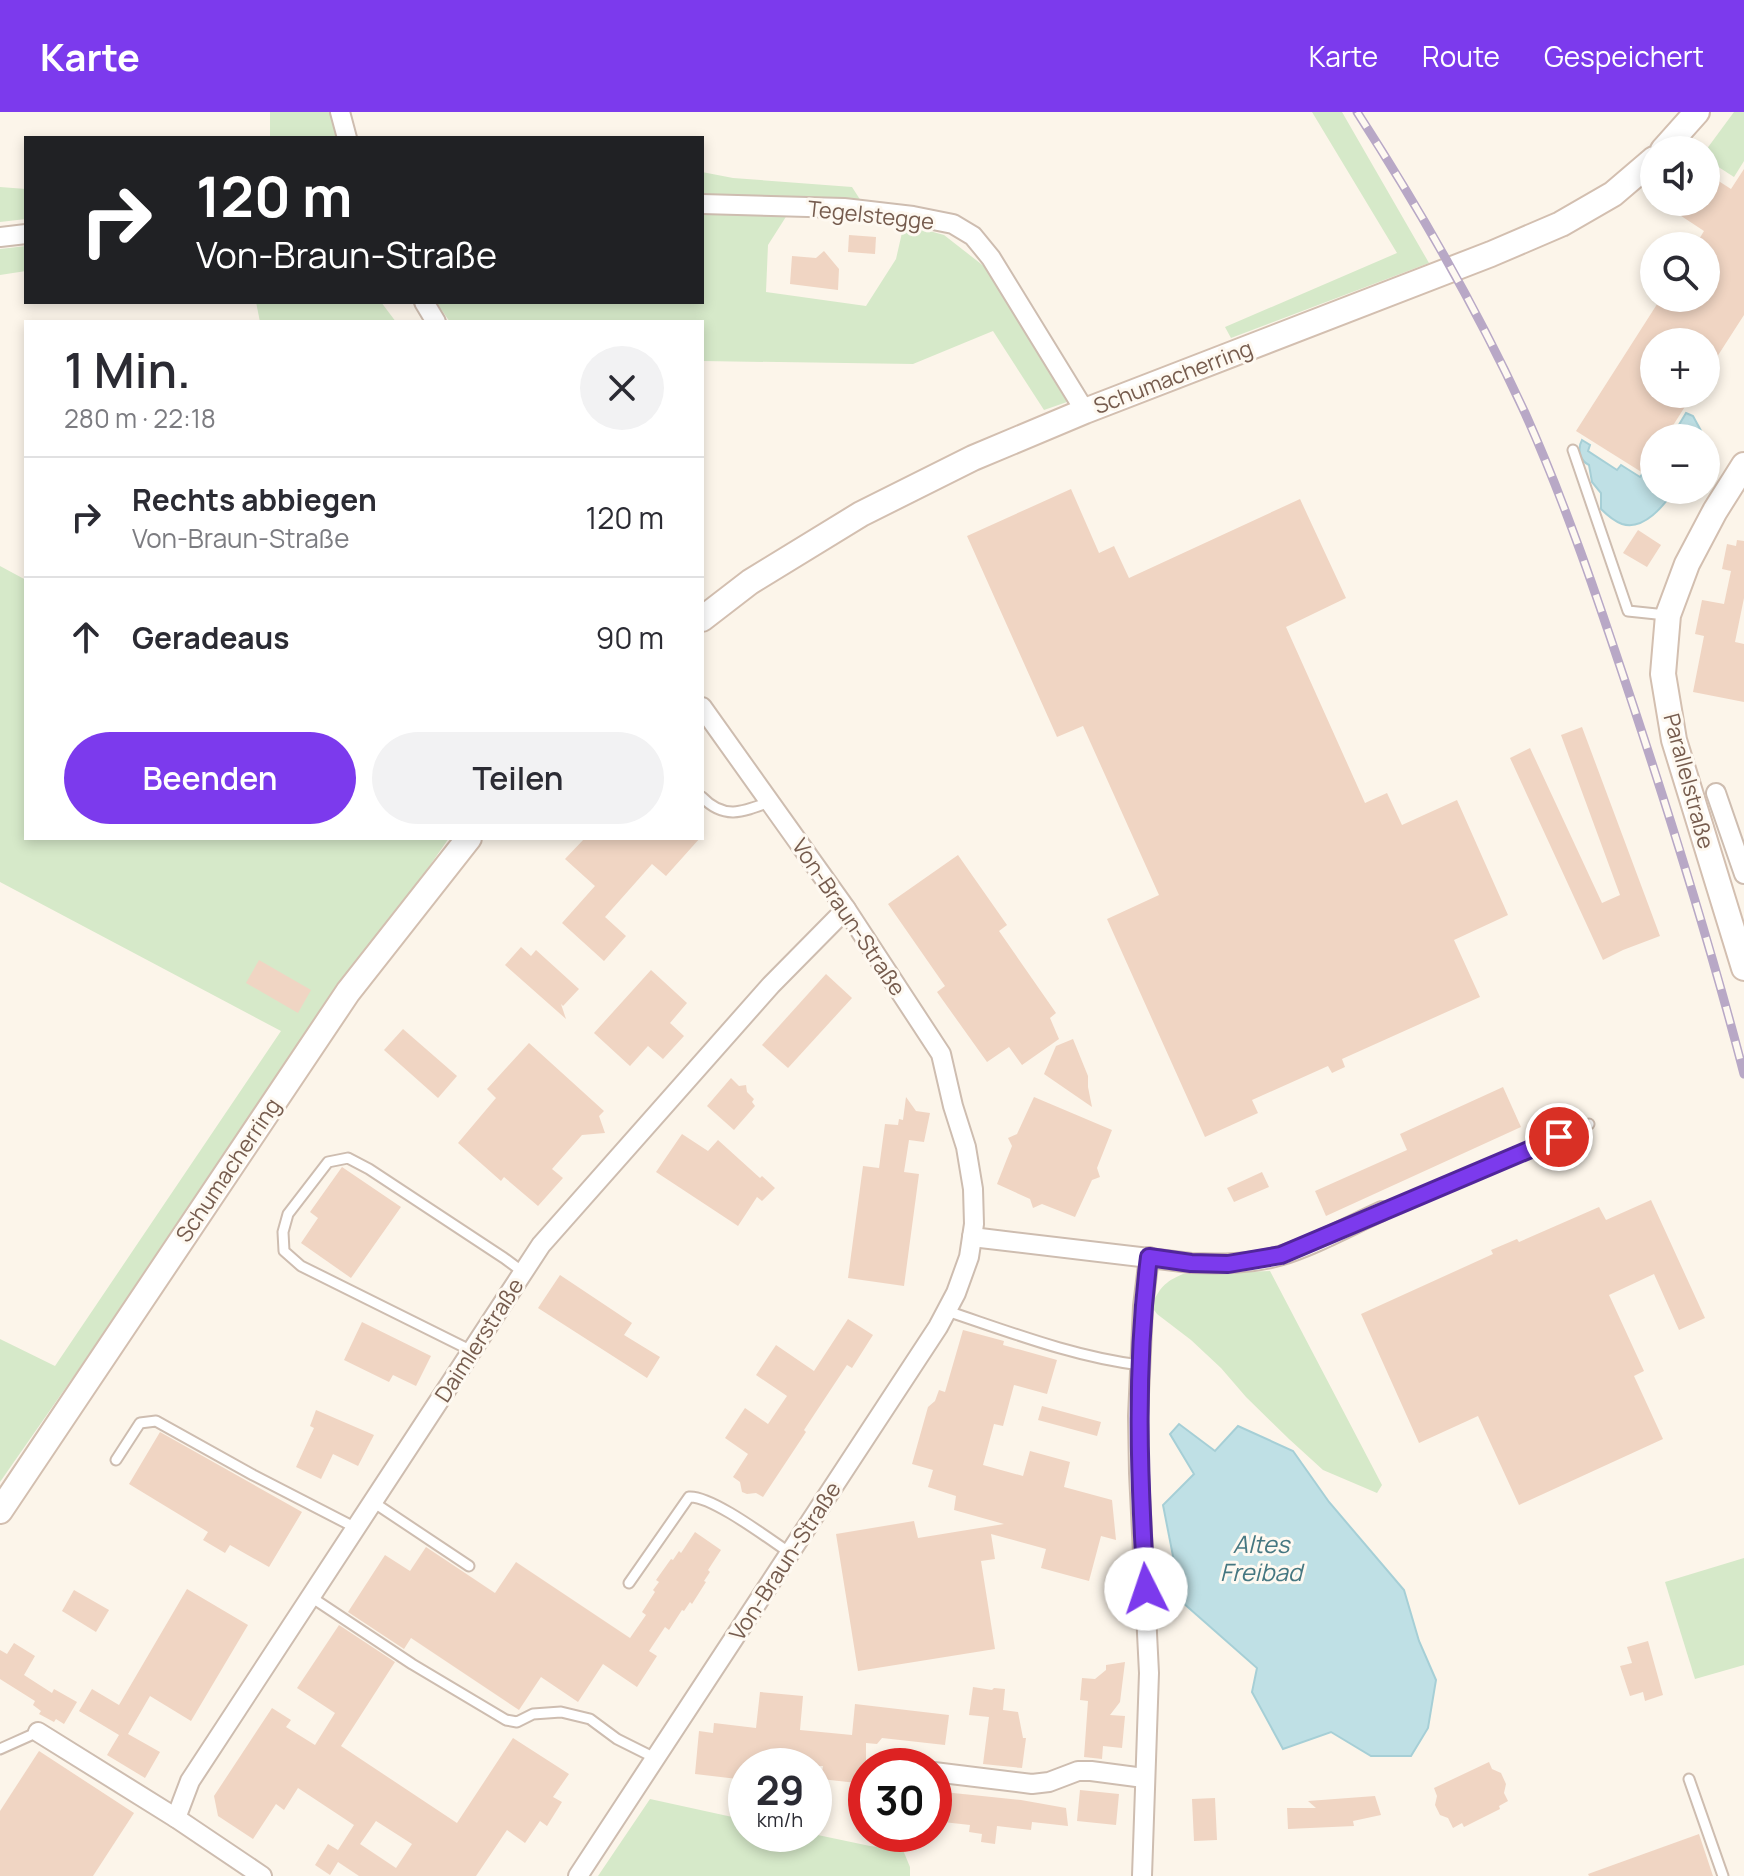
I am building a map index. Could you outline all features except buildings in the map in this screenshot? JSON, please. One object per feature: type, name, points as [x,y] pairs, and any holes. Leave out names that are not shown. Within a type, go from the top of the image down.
[{"type":"main road","points":[[1676,136],[1697,112]]},
{"type":"main road","name":"Schumacherring","points":[[704,617],[750,582],[861,514],[973,458],[1561,224],[1613,194],[1640,171]]},
{"type":"main road","name":"Parallelstraße","points":[[1744,465],[1687,564],[1668,615],[1663,674],[1674,740],[1744,968]]},
{"type":"main road","name":"Schumacherring","points":[[0,1511],[348,992],[467,840]]},
{"type":"street","points":[[340,112],[346,136]]},
{"type":"street","name":"Tegelstegge","points":[[704,204],[844,208],[953,224],[973,236],[991,258],[1085,411]]},
{"type":"street","points":[[0,237],[24,234]]},
{"type":"street","name":"Von-Braun-Straße","points":[[578,1876],[947,1311],[969,1257],[974,1224],[973,1189],[966,1147],[941,1054],[846,909],[704,710]]},
{"type":"street","points":[[1716,793],[1744,874]]},
{"type":"street","name":"Daimlerstraße","points":[[176,1818],[190,1781],[541,1245],[750,1008],[846,909]]},
{"type":"street","points":[[972,1237],[1191,1263],[1228,1264],[1281,1255],[1382,1211]]},
{"type":"street","points":[[1142,1876],[1149,1673],[1139,1473],[1140,1365],[1149,1257]]},
{"type":"street","points":[[38,1732],[262,1876]]},
{"type":"street","points":[[952,1774],[1032,1784],[1049,1782],[1078,1771],[1144,1778]]},
{"type":"lane","points":[[1573,450],[1628,611],[1668,615]]},
{"type":"lane","points":[[704,799],[722,811],[738,812],[769,802]]},
{"type":"lane","points":[[1382,1211],[1589,1124]]},
{"type":"lane","points":[[472,1351],[301,1266],[284,1251],[283,1232],[288,1214],[328,1162],[348,1158],[382,1177],[523,1272]]},
{"type":"lane","points":[[947,1311],[1113,1362],[1140,1365]]},
{"type":"lane","points":[[116,1460],[140,1423],[156,1421],[356,1528]]},
{"type":"lane","points":[[629,1583],[689,1497],[697,1496],[719,1507],[790,1553]]},
{"type":"lane","points":[[373,1502],[469,1566]]},
{"type":"lane","points":[[311,1597],[412,1664],[506,1720],[517,1722],[533,1714],[561,1712],[590,1719],[617,1739],[655,1758]]},
{"type":"lane","points":[[0,1749],[38,1732]]},
{"type":"lane","points":[[1689,1779],[1723,1876]]},
{"type":"green space","points":[[270,112],[333,112],[339,136],[270,136]]},
{"type":"green space","points":[[1312,112],[1342,112],[1429,263],[1231,338],[1225,327],[1397,253]]},
{"type":"green space","points":[[1734,112],[1744,112],[1744,161],[1734,177],[1720,168],[1720,136],[1716,136]]},
{"type":"green space","points":[[704,172],[733,178],[852,187],[861,201],[704,194]]},
{"type":"green space","points":[[0,187],[24,189],[24,219],[0,222]]},
{"type":"green space","points":[[704,204],[789,212],[768,245],[766,292],[866,306],[896,259],[904,224],[944,235],[985,267],[1067,402],[1044,410],[993,331],[913,364],[704,361],[704,320],[449,320],[437,304],[704,304]]},
{"type":"green space","points":[[24,246],[24,271],[0,275],[0,249]]},
{"type":"green space","points":[[256,304],[382,304],[394,320],[260,320]]},
{"type":"green space","points":[[0,566],[24,579],[24,840],[448,840],[0,1482],[0,1339],[55,1366],[281,1031],[0,882]]},
{"type":"green space","points":[[1270,1271],[1382,1485],[1377,1493],[1323,1470],[1246,1397],[1221,1368],[1151,1306],[1163,1286],[1183,1274]]},
{"type":"green space","points":[[1744,1558],[1744,1665],[1695,1679],[1665,1582]]},
{"type":"green space","points":[[650,1799],[728,1816],[728,1852],[832,1852],[832,1838],[848,1841],[848,1852],[904,1852],[910,1867],[910,1876],[598,1876]]},
{"type":"water","points":[[1686,413],[1693,416],[1697,424],[1679,424]]},
{"type":"water","points":[[1582,440],[1590,445],[1588,451],[1617,470],[1621,465],[1640,477],[1640,504],[1663,504],[1638,524],[1622,524],[1608,516],[1601,509],[1601,493],[1592,482],[1589,465],[1583,461]]},
{"type":"water","name":"Altes Freibad","points":[[1179,1424],[1215,1451],[1238,1426],[1293,1451],[1329,1502],[1404,1590],[1419,1641],[1436,1680],[1428,1728],[1411,1756],[1371,1756],[1331,1732],[1283,1749],[1252,1692],[1257,1668],[1182,1602],[1163,1505],[1194,1474],[1170,1434]]},
{"type":"railway","points":[[1357,112],[1467,297],[1507,374],[1556,486],[1664,799],[1744,1074]]},
{"type":"route","points":[[1146,1589],[1138,1416],[1143,1306],[1149,1257],[1228,1264],[1281,1255],[1559,1137]]}]
